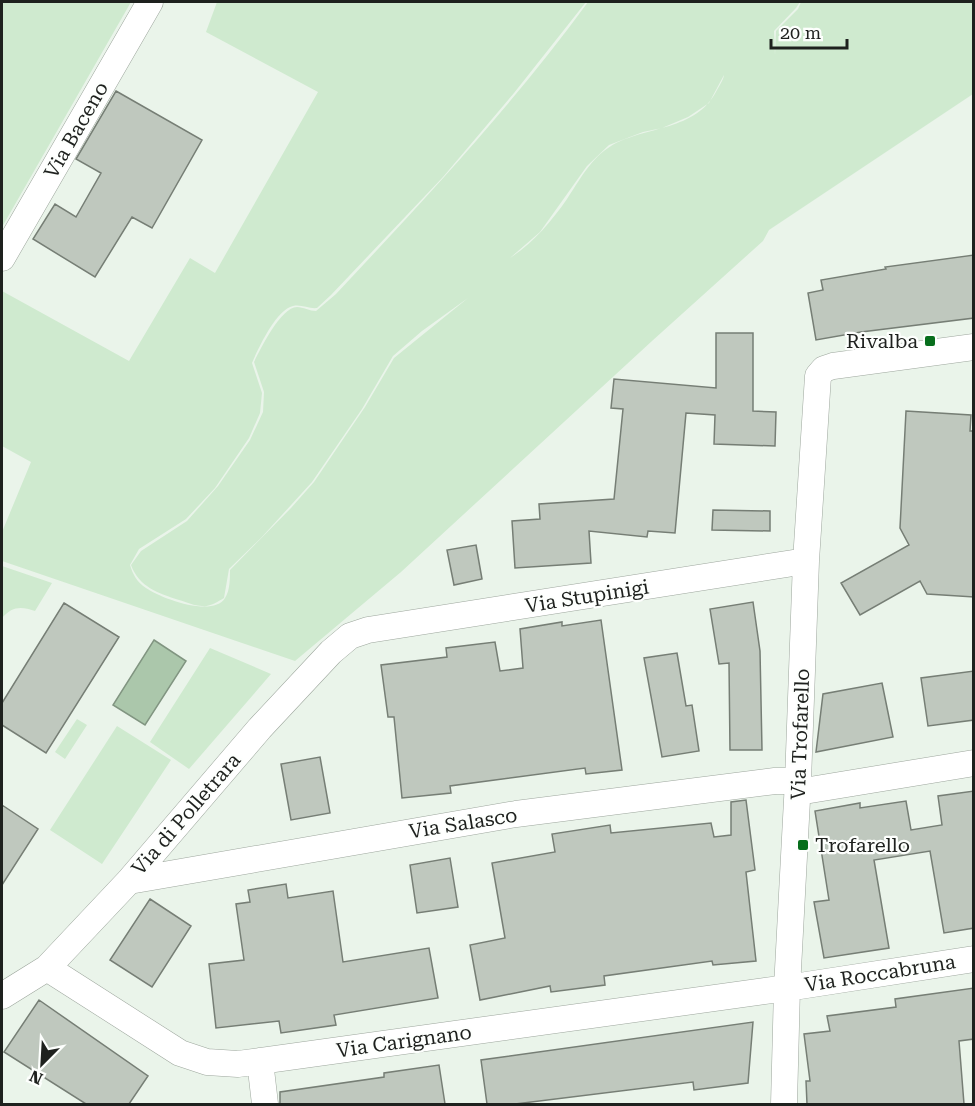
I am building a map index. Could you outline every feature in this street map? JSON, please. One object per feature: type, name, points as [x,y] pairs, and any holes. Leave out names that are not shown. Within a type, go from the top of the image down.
[{"type":"street","name":"Via Baceno","points":[[2,258],[150,2]]},
{"type":"street","name":"Via Trofarello","points":[[784,1104],[806,561],[817,383],[820,372],[827,367],[974,347]]},
{"type":"street","name":"Via Stupinigi","points":[[368,630],[806,561]]},
{"type":"street","name":"Via di Polletrara","points":[[2,996],[47,968],[129,880],[260,728],[315,669],[346,639],[368,630]]},
{"type":"street","name":"Via Salasco","points":[[129,880],[516,814],[776,781],[798,786],[974,763]]},
{"type":"street","name":"Via Roccabruna","points":[[787,988],[974,959]]},
{"type":"street","name":"Via Carignano","points":[[47,968],[180,1053],[190,1058],[218,1064],[260,1061],[787,988]]},
{"type":"street","points":[[260,1061],[264,1104]]},
{"type":"shaded area","points":[[2,2],[131,2],[2,227]]},
{"type":"shaded area","points":[[217,2],[586,2],[514,93],[443,177],[331,295],[317,308],[293,306],[280,314],[274,322],[252,363],[262,393],[260,413],[249,438],[215,488],[186,519],[139,549],[130,565],[136,578],[146,588],[174,601],[202,606],[164,595],[150,588],[134,573],[131,565],[141,551],[187,521],[218,486],[250,440],[263,412],[264,392],[254,362],[272,329],[291,309],[299,307],[316,311],[336,294],[434,188],[498,115],[588,2],[800,2],[774,31],[775,55],[776,31],[798,9],[801,2],[973,2],[973,94],[769,230],[763,241],[401,572],[295,661],[2,561],[2,532],[31,462],[2,446],[2,291],[129,361],[190,258],[215,273],[318,92],[206,32]],"holes":[[[707,104],[696,114],[683,121],[662,128],[688,117]],[[661,128],[625,139],[597,157],[548,224],[534,239],[510,258],[540,232],[587,166],[609,145],[643,132]],[[468,298],[394,358],[365,407],[314,482],[230,570],[227,595],[219,604],[205,606],[224,598],[229,569],[312,482],[362,409],[393,356],[422,331]]]},
{"type":"shaded area","points":[[2,566],[52,583],[35,611],[17,608],[2,618]]},
{"type":"shaded area","points":[[154,640],[186,661],[145,725],[113,705]]},
{"type":"shaded area","points":[[210,648],[271,674],[189,769],[150,742]]},
{"type":"shaded area","points":[[77,719],[87,725],[65,759],[55,752]]},
{"type":"shaded area","points":[[117,726],[171,760],[102,864],[50,830]]},
{"type":"building","points":[[116,91],[202,140],[152,228],[132,217],[95,277],[33,239],[55,204],[76,217],[101,173],[76,159]]},
{"type":"building","points":[[974,255],[974,318],[816,340],[808,293],[823,290],[821,280],[886,269],[885,267]]},
{"type":"building","points":[[716,333],[753,333],[753,411],[776,412],[775,446],[714,444],[715,415],[686,413],[675,533],[648,531],[647,537],[589,531],[591,563],[515,568],[512,521],[540,519],[539,504],[614,499],[623,409],[611,408],[614,379],[716,388]]},
{"type":"building","points":[[906,411],[971,415],[970,431],[974,431],[974,597],[927,594],[920,581],[860,615],[841,583],[909,545],[900,528]]},
{"type":"building","points":[[713,510],[770,511],[770,531],[712,530]]},
{"type":"building","points":[[476,545],[482,579],[454,585],[447,550]]},
{"type":"building","points":[[753,602],[760,651],[762,750],[730,750],[729,663],[719,664],[710,609]]},
{"type":"building","points":[[64,603],[119,637],[46,753],[2,725],[2,703]]},
{"type":"building","points":[[601,620],[622,770],[586,774],[585,768],[450,786],[451,793],[402,798],[394,717],[388,717],[381,665],[447,657],[446,648],[495,642],[500,671],[523,668],[520,629],[562,622],[562,626]]},
{"type":"building","points":[[677,653],[686,706],[692,705],[699,751],[662,757],[644,658]]},
{"type":"building","points":[[974,671],[974,720],[928,726],[921,678]]},
{"type":"building","points":[[882,683],[893,737],[816,752],[823,694]]},
{"type":"building","points":[[320,757],[330,813],[291,820],[281,764]]},
{"type":"building","points":[[974,791],[974,928],[944,933],[930,851],[874,860],[889,948],[824,958],[814,902],[829,900],[815,811],[860,803],[860,808],[906,801],[911,830],[942,825],[938,796]]},
{"type":"building","points":[[746,800],[755,870],[746,872],[756,961],[713,965],[712,961],[604,976],[605,985],[551,992],[550,986],[480,1000],[470,945],[505,938],[492,863],[555,852],[552,834],[610,825],[611,833],[711,823],[714,837],[731,835],[731,802]]},
{"type":"building","points":[[2,805],[38,829],[2,885]]},
{"type":"building","points":[[450,858],[458,907],[417,913],[410,865]]},
{"type":"building","points":[[286,884],[288,898],[333,891],[343,962],[429,948],[438,998],[334,1015],[336,1025],[281,1033],[279,1021],[216,1028],[209,964],[244,960],[236,904],[250,902],[248,890]]},
{"type":"building","points":[[150,899],[191,926],[152,987],[110,960]]},
{"type":"building","points":[[974,988],[974,1039],[959,1041],[964,1104],[807,1104],[806,1081],[810,1081],[804,1034],[830,1031],[827,1016],[896,1007],[895,999]]},
{"type":"building","points":[[39,1000],[148,1076],[129,1104],[86,1104],[4,1052]]},
{"type":"building","points":[[753,1022],[748,1083],[694,1090],[693,1082],[515,1104],[487,1104],[481,1060]]},
{"type":"building","points":[[439,1065],[445,1104],[280,1104],[280,1092],[384,1077],[384,1073]]},
{"type":"place","name":"Rivalba","points":[[930,341]]},
{"type":"place","name":"Trofarello","points":[[803,845]]}]
